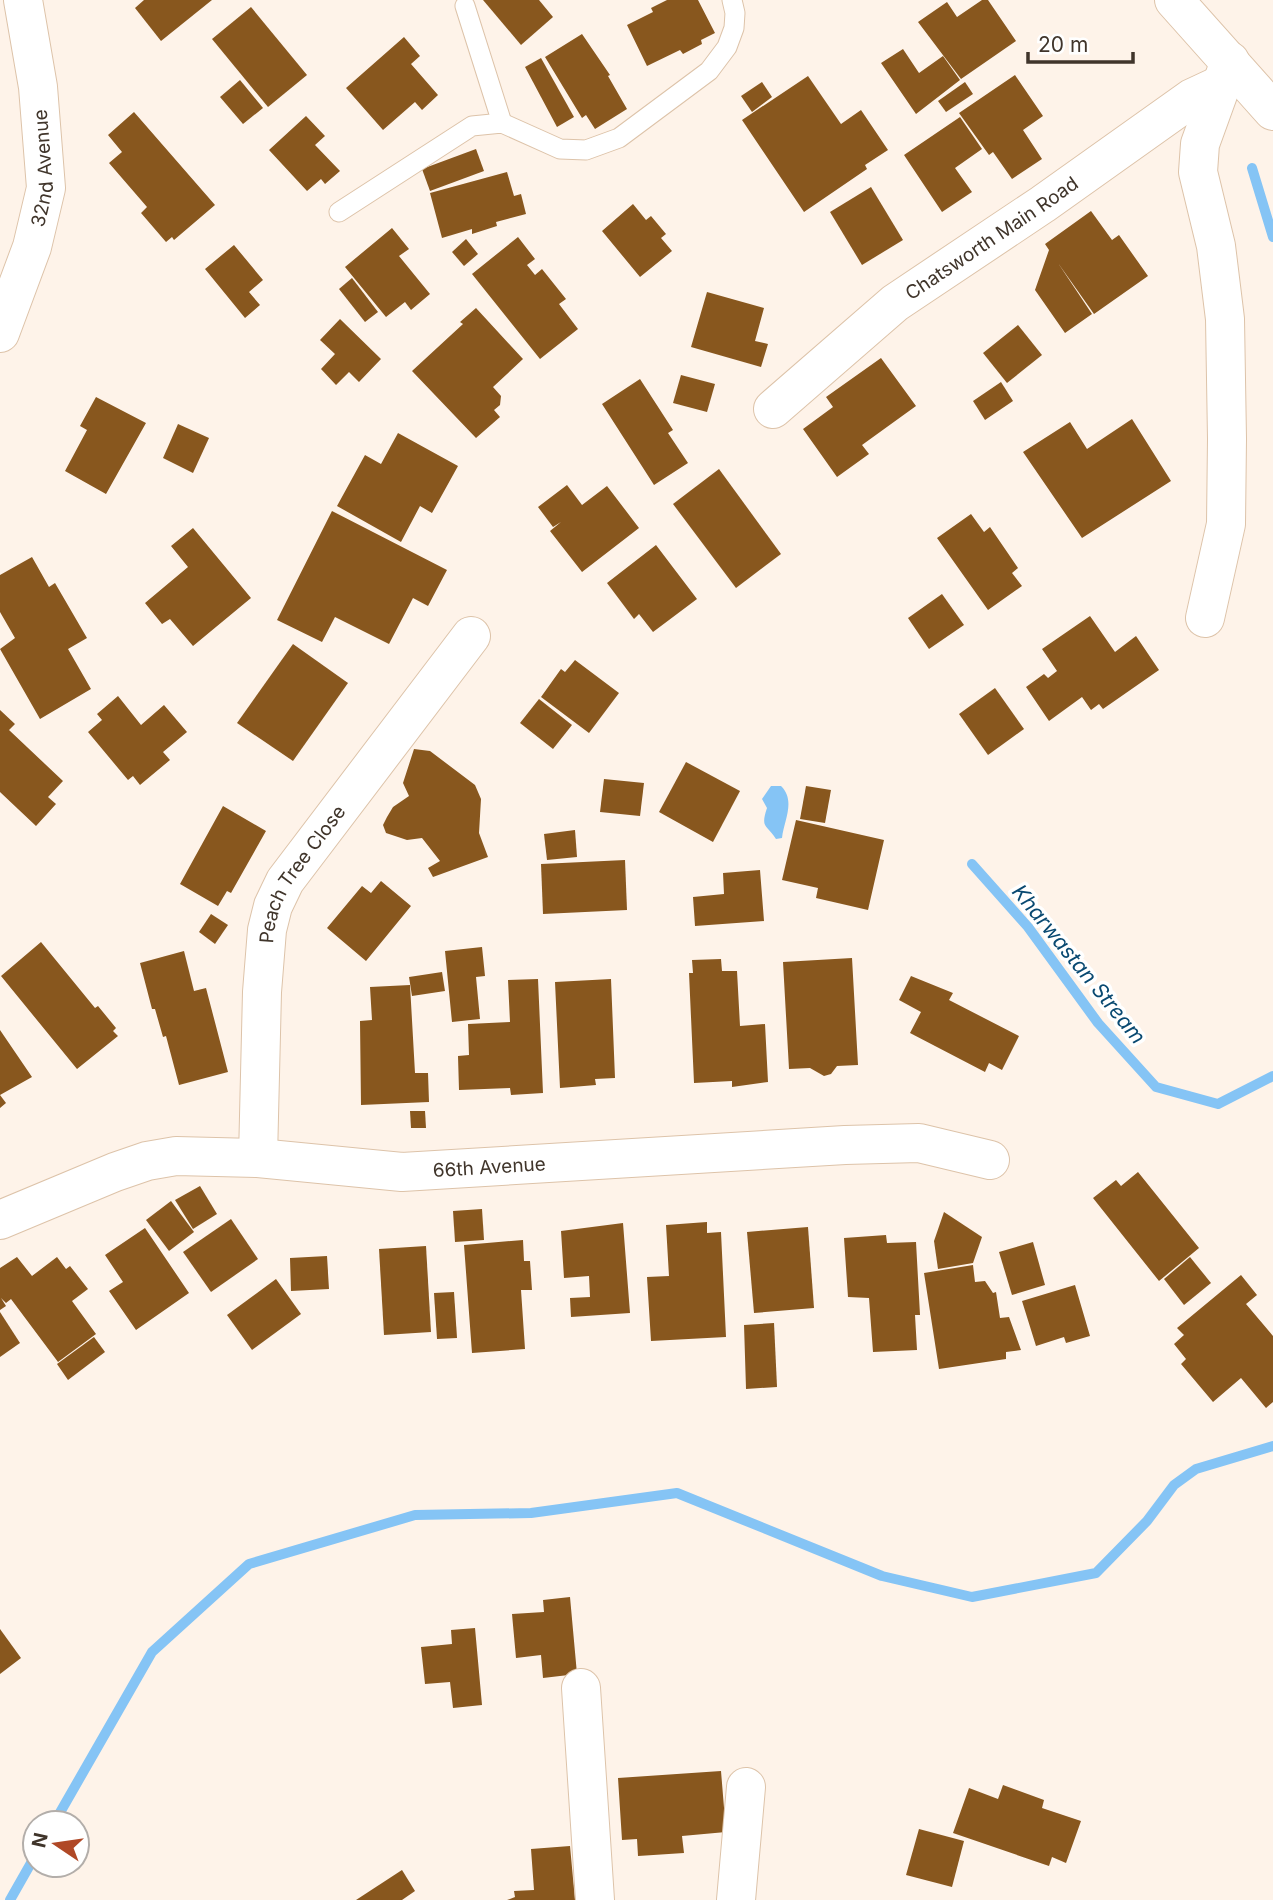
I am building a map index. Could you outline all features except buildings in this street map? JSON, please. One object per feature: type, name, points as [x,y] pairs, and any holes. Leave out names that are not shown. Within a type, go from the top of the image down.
[{"type":"street","name":"32nd Avenue","points":[[2,323],[32,247],[46,188],[38,87],[23,0]]},
{"type":"street","points":[[1174,0],[1226,73],[1273,111]]},
{"type":"street","points":[[1205,618],[1226,524],[1227,439],[1224,318],[1216,246],[1198,172],[1200,144],[1226,73]]},
{"type":"street","name":"Chatsworth Main Road","points":[[773,409],[895,303],[1042,204],[1226,73]]},
{"type":"street","name":"Peach Tree Close","points":[[258,1158],[262,992],[267,930],[272,906],[285,881],[471,636]]},
{"type":"street","name":"66th Avenue","points":[[0,1220],[147,1161],[206,1155],[402,1172],[845,1145],[919,1143],[990,1160]]},
{"type":"street","points":[[581,1688],[595,1900]]},
{"type":"street","points":[[736,1900],[746,1787]]},
{"type":"lane","points":[[339,212],[472,126],[502,123],[561,149],[586,150],[619,138],[709,71],[727,47],[734,28],[732,0]]},
{"type":"lane","points":[[465,6],[502,123]]},
{"type":"water","points":[[771,786],[781,786],[788,798],[782,838],[776,839],[764,823],[767,808],[762,799]]},
{"type":"waterway","name":"Kharwastan Stream","points":[[1252,168],[1273,237]]},
{"type":"waterway","name":"Kharwastan Stream","points":[[972,864],[1028,927],[1098,1023],[1156,1087],[1218,1104],[1273,1076]]},
{"type":"waterway","points":[[62,1809],[152,1652],[249,1564],[415,1515],[531,1513],[677,1493],[882,1576],[972,1597],[1096,1573],[1147,1521],[1174,1485],[1196,1469],[1273,1446]]},
{"type":"waterway","points":[[10,1900],[22,1879]]}]
